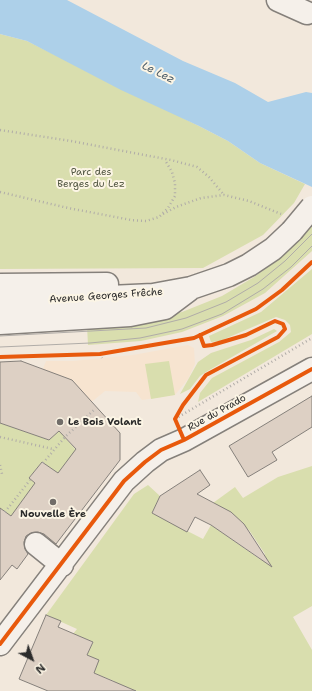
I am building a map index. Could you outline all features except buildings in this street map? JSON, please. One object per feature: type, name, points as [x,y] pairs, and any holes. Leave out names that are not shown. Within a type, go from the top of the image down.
[{"type":"main road","points":[[278,0],[307,14]]},
{"type":"main road","name":"Avenue Georges Frêche","points":[[0,302],[126,297],[153,295],[191,288],[228,275],[249,265],[273,249],[288,223],[312,207]]},
{"type":"main road","points":[[0,285],[156,282],[191,288]]},
{"type":"main road","points":[[0,322],[130,316],[166,308],[191,288]]},
{"type":"main road","name":"Rue du Prado","points":[[0,644],[62,565],[124,481],[145,462],[161,450],[184,440],[312,369]]},
{"type":"main road","points":[[36,544],[62,565]]},
{"type":"path","points":[[0,130],[165,159],[196,167],[209,177],[224,195]]},
{"type":"path","points":[[159,217],[168,208],[175,196],[175,183],[172,172],[165,159]]},
{"type":"path","points":[[0,192],[131,220],[146,221],[159,217],[182,205],[201,198],[224,195],[249,201],[288,223]]},
{"type":"path","points":[[175,419],[312,338]]},
{"type":"path","points":[[100,354],[102,358]]},
{"type":"path","points":[[43,463],[53,449],[94,410]]},
{"type":"path","points":[[0,437],[53,449]]},
{"type":"path","points":[[0,465],[2,474]]},
{"type":"path","points":[[5,512],[30,480]]},
{"type":"shaded area","points":[[188,345],[194,348],[195,364],[188,379],[175,395],[142,400],[136,392],[105,391],[83,409],[36,386],[46,361],[73,361],[133,355]]},
{"type":"green space","name":"Parc des Berges du Lez","points":[[0,34],[27,41],[199,126],[228,141],[260,163],[305,184],[294,203],[263,235],[203,268],[0,269]]},
{"type":"green space","points":[[312,225],[312,251],[265,293],[223,316],[182,332],[141,341],[88,345],[87,326],[142,321],[182,312],[222,296],[254,277],[280,258]]},
{"type":"green space","points":[[312,269],[312,334],[198,402],[200,393],[212,378],[279,342],[291,332],[290,325],[285,320],[276,317],[220,341],[211,342],[209,336],[261,312]]},
{"type":"green space","points":[[274,329],[277,331],[206,372],[200,376],[190,389],[180,394],[198,362],[211,353],[251,340]]},
{"type":"green space","points":[[169,361],[175,395],[151,399],[145,364]]},
{"type":"green space","points":[[0,423],[49,440],[59,431],[76,450],[58,474],[42,462],[29,478],[40,487],[29,492],[19,505],[15,520],[0,508]]},
{"type":"green space","points":[[312,466],[312,606],[293,617],[312,650],[312,691],[115,691],[114,681],[94,673],[87,655],[93,642],[73,634],[77,629],[46,615],[134,494],[148,485],[160,496],[152,513],[203,539],[211,525],[261,560],[265,554],[249,530],[213,503],[235,487],[243,498],[278,477]]},
{"type":"water","name":"Le Lez","points":[[0,0],[67,0],[183,61],[235,83],[268,102],[306,92],[312,93],[312,187],[260,163],[228,141],[199,126],[121,90],[27,41],[0,34]]},
{"type":"tram line","points":[[0,336],[146,328],[186,318],[226,302],[258,283],[285,261],[312,234]]},
{"type":"tram line","points":[[0,347],[90,343],[140,338],[182,329],[222,314],[263,289],[291,267],[312,246]]},
{"type":"cycle path","points":[[0,357],[100,354],[194,338],[256,309],[282,290],[312,262]]},
{"type":"cycle path","points":[[184,440],[175,419],[183,405],[206,375],[278,337],[285,329],[283,324],[275,321],[246,335],[204,346],[200,335]]},
{"type":"cycle path","points":[[0,644],[124,481],[145,462],[161,450],[184,440],[312,369]]},
{"type":"place","name":"Le Bois Volant","points":[[60,422]]},
{"type":"place","name":"Nouvelle Ère","points":[[53,502]]}]
